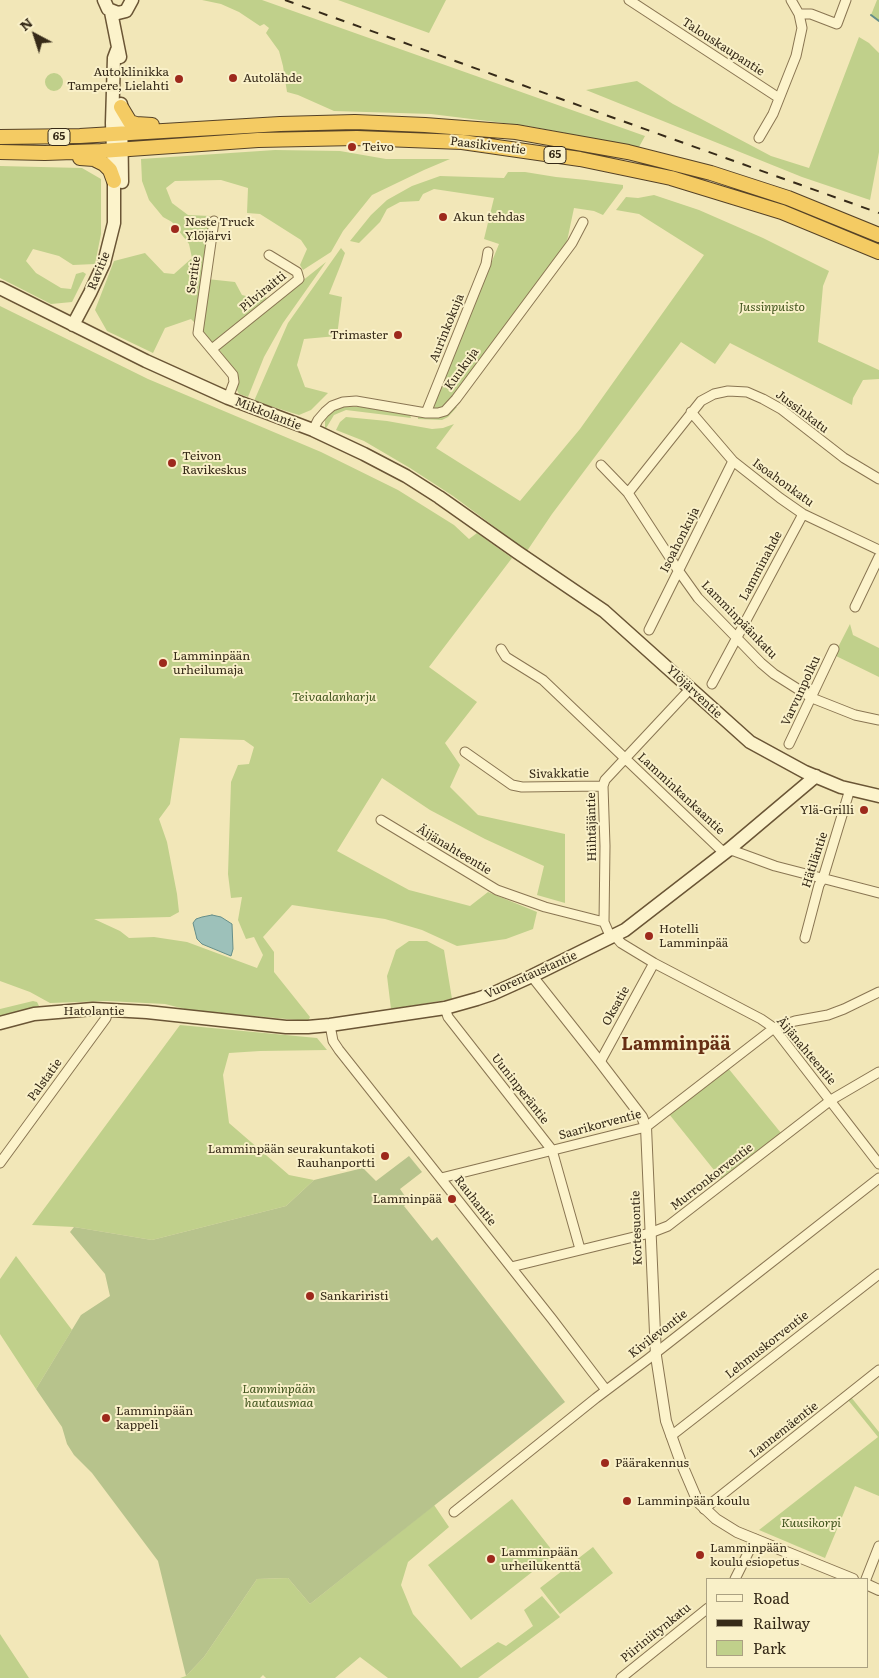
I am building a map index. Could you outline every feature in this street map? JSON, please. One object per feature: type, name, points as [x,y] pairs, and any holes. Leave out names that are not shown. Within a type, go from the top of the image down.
[{"type":"highway","points":[[121,107],[130,122],[136,124],[144,126],[196,124],[204,129]]},
{"type":"highway","name":"Paasikiventie","points":[[117,135],[280,124],[355,122],[516,132],[628,152],[711,173],[788,198],[879,235]]},
{"type":"highway","name":"65","points":[[0,137],[117,135]]},
{"type":"highway","name":"Paasikiventie","points":[[117,150],[258,140],[357,138],[433,140],[514,148],[626,168],[708,188],[782,212],[879,252]]},
{"type":"highway","name":"65","points":[[0,152],[45,153],[117,150]]},
{"type":"highway","name":"65","points":[[45,153],[63,159],[94,159],[107,167],[114,181]]},
{"type":"main road","points":[[117,135],[121,107],[120,57],[117,50],[115,28],[108,5],[129,8],[132,0]]},
{"type":"main road","points":[[117,50],[114,58],[117,135]]},
{"type":"main road","name":"Ravitie","points":[[73,325],[104,263],[115,213],[121,197],[117,135]]},
{"type":"main road","name":"Ravitie","points":[[115,213],[114,181],[117,150]]},
{"type":"main road","name":"Mikkolantie","points":[[0,288],[146,361],[228,398],[313,430],[364,454],[406,476],[526,558]]},
{"type":"main road","name":"Ylöjärventie","points":[[526,558],[604,610],[750,742],[816,776],[850,789],[879,796]]},
{"type":"main road","name":"Vuorentaustantie","points":[[189,1015],[286,1026],[330,1025],[445,1008],[492,994],[613,937],[638,921],[816,776]]},
{"type":"main road","name":"Hatolantie","points":[[0,1023],[44,1012],[108,1010],[189,1015]]},
{"type":"street","name":"Talouskaupantie","points":[[629,0],[779,98]]},
{"type":"street","points":[[759,138],[773,114],[797,53],[802,28],[800,14],[792,0]]},
{"type":"street","points":[[800,14],[810,14],[837,24],[846,0]]},
{"type":"street","name":"Seritie","points":[[212,349],[198,332],[214,222]]},
{"type":"street","name":"Kuukuja","points":[[313,430],[318,420],[332,406],[342,402],[356,401],[426,413],[442,412],[456,399],[572,243],[583,222]]},
{"type":"street","name":"Aurinkokuja","points":[[426,413],[482,273],[488,252]]},
{"type":"street","name":"Pilviraitti","points":[[212,349],[299,279],[297,272],[269,255]]},
{"type":"street","points":[[212,349],[233,375],[234,382],[228,398]]},
{"type":"street","name":"Jussinkatu","points":[[628,493],[701,401],[714,394],[734,391],[751,393],[781,409],[844,458],[879,479]]},
{"type":"street","name":"Isoahonkatu","points":[[691,412],[733,461],[780,498],[803,514],[879,550]]},
{"type":"street","name":"Isoahonkuja","points":[[649,630],[733,461]]},
{"type":"street","name":"Lamminpäänkatu","points":[[600,464],[628,493],[698,598],[774,674],[812,698],[849,713],[879,720]]},
{"type":"street","name":"Lamminahde","points":[[712,684],[803,514]]},
{"type":"street","points":[[855,607],[879,557]]},
{"type":"street","name":"Lamminkankaantie","points":[[501,649],[506,657],[543,680],[721,850],[734,851],[775,866],[879,893]]},
{"type":"street","name":"Varvunpolku","points":[[790,744],[834,649]]},
{"type":"street","name":"Hiihtäjäntie","points":[[613,937],[604,922],[605,846],[603,786],[605,780],[691,688]]},
{"type":"street","name":"Sivakkatie","points":[[466,752],[512,785],[522,787],[603,786]]},
{"type":"street","name":"Hätiläntie","points":[[805,938],[819,885],[823,878],[850,789]]},
{"type":"street","name":"Äijänahteentie","points":[[381,820],[497,890],[545,907],[604,922]]},
{"type":"street","name":"Äijänahteentie","points":[[613,937],[654,963],[761,1019],[774,1028],[879,1164]]},
{"type":"street","name":"Oksatie","points":[[600,1062],[654,963]]},
{"type":"street","name":"Kortesuontie","points":[[532,976],[642,1117],[646,1127],[656,1352],[664,1413],[671,1436],[694,1493],[704,1509]]},
{"type":"street","name":"Saarikorventie","points":[[441,1178],[646,1127],[774,1028],[844,1009],[879,992]]},
{"type":"street","name":"Uuninperäntie","points":[[445,1008],[448,1016],[552,1150],[580,1249]]},
{"type":"street","name":"Palstatie","points":[[0,1163],[106,1018],[108,1010]]},
{"type":"street","name":"Rauhantie","points":[[330,1025],[336,1045],[606,1390]]},
{"type":"street","name":"Murronkorventie","points":[[511,1267],[650,1233],[676,1222],[831,1100],[879,1072]]},
{"type":"street","name":"Kivilevontie","points":[[454,1512],[606,1390],[879,1178]]},
{"type":"street","name":"Lehmuskorventie","points":[[671,1436],[879,1274]]},
{"type":"street","name":"Lannemäentie","points":[[704,1509],[879,1370]]},
{"type":"street","points":[[704,1509],[721,1524],[851,1578]]},
{"type":"street","points":[[736,1578],[755,1539]]},
{"type":"street","points":[[866,1578],[879,1546]]},
{"type":"street","name":"Piiriniitynkatu","points":[[621,1678],[706,1610]]},
{"type":"green space","points":[[202,0],[262,0],[645,136],[639,147],[528,126],[431,114],[334,111],[287,92],[279,51],[266,33],[269,28],[264,24],[260,26],[239,12],[221,4]]},
{"type":"green space","points":[[338,0],[446,0],[429,33]]},
{"type":"green space","points":[[877,0],[879,0],[879,21],[871,15]]},
{"type":"green space","points":[[859,37],[869,43],[879,53],[879,152],[870,200],[802,177],[586,90],[637,81],[673,104],[771,156],[809,168]]},
{"type":"green space","points":[[54,73],[60,76],[63,82],[60,88],[54,91],[48,88],[45,82],[48,76]]},
{"type":"green space","points":[[275,150],[340,151],[386,159],[450,159],[372,195],[343,231],[331,252],[303,270],[300,265],[307,249],[301,240],[260,214],[247,213],[248,188],[221,180],[175,181],[166,188],[172,203],[188,215],[210,216],[212,226],[197,325],[191,319],[165,328],[153,353],[107,331],[95,310],[114,261],[145,253],[164,273],[174,274],[192,258],[189,244],[172,222],[163,217],[149,200],[142,181],[141,159]]},
{"type":"green space","points":[[0,166],[82,168],[101,179],[101,234],[95,264],[73,265],[59,256],[33,249],[26,261],[36,273],[61,288],[71,289],[76,274],[83,272],[86,274],[72,302],[51,304],[0,278]]},
{"type":"green space","points":[[508,172],[525,172],[623,185],[623,188],[603,215],[594,211],[574,208],[566,246],[458,391],[442,408],[432,408],[499,244],[484,239],[494,198],[434,189],[423,194],[419,201],[400,202],[387,209],[380,222],[359,243],[350,241],[371,215],[387,200],[412,186],[440,176],[504,178]]},
{"type":"green space","name":"Jussinpuisto","points":[[654,195],[699,210],[763,238],[829,271],[823,286],[818,342],[879,370],[879,379],[863,380],[853,398],[852,405],[730,343],[715,364],[681,342],[552,514],[527,551],[453,496],[410,468],[364,441],[336,430],[340,422],[346,417],[387,421],[432,429],[454,424],[436,448],[520,501],[580,429],[704,255],[639,214],[616,210],[626,197],[638,198]]},
{"type":"green space","points":[[341,248],[345,253],[329,294],[342,297],[337,336],[304,339],[297,365],[305,387],[328,393],[311,410],[299,415],[254,401],[288,323]]},
{"type":"green space","points":[[326,262],[283,323],[264,357],[248,397],[239,394],[236,388],[238,375],[218,348]]},
{"type":"green space","points":[[207,279],[235,282],[242,295],[250,297],[261,291],[269,301],[214,345],[200,329]]},
{"type":"green space","name":"Teivaalanharju","points":[[0,306],[148,379],[321,452],[398,490],[454,525],[469,539],[477,533],[512,558],[429,667],[477,702],[445,743],[460,765],[450,787],[478,815],[565,834],[565,903],[537,895],[544,866],[485,839],[430,810],[382,778],[337,851],[409,890],[470,906],[488,892],[537,912],[533,929],[506,939],[457,946],[422,930],[385,919],[292,905],[263,937],[274,952],[274,972],[310,1017],[308,1021],[189,1010],[165,1004],[107,1001],[50,1003],[30,992],[0,981]],"holes":[[[180,738],[244,740],[254,747],[249,764],[238,765],[231,782],[228,874],[231,898],[242,897],[238,920],[246,939],[254,937],[263,955],[257,968],[187,942],[154,937],[129,938],[120,931],[94,919],[170,917],[179,912],[167,842],[159,819],[170,804]]]},
{"type":"green space","points":[[343,406],[365,407],[410,414],[411,418],[346,410],[334,415],[325,430],[325,420],[329,414]]},
{"type":"green space","points":[[457,407],[448,417],[442,420],[418,419],[418,415]]},
{"type":"green space","points":[[850,624],[853,635],[879,648],[879,677],[834,655]]},
{"type":"green space","points":[[409,941],[427,941],[444,950],[452,999],[391,1009],[387,976],[396,950]]},
{"type":"green space","points":[[33,1001],[37,1002],[39,1006],[0,1016],[0,1009]]},
{"type":"green space","points":[[180,1025],[317,1038],[327,1050],[229,1053],[223,1075],[229,1123],[289,1175],[314,1180],[286,1206],[152,1240],[74,1227],[32,1225]]},
{"type":"green space","points":[[728,1068],[781,1133],[722,1180],[669,1114]]},
{"type":"green space","name":"Lamminpään hautausmaa","points":[[409,1156],[422,1172],[400,1189],[409,1202],[404,1206],[432,1241],[437,1237],[565,1402],[310,1604],[288,1578],[257,1579],[204,1657],[186,1676],[158,1561],[92,1473],[74,1455],[67,1444],[62,1427],[36,1389],[81,1315],[110,1296],[105,1274],[70,1232],[74,1227],[152,1240],[286,1206],[314,1180],[363,1168],[376,1181]]},
{"type":"green space","points":[[16,1256],[72,1330],[36,1389],[0,1334],[0,1279]]},
{"type":"green space","name":"Kuusikorpi","points":[[851,1397],[879,1432],[879,1496],[855,1486],[825,1558],[759,1530],[878,1437],[848,1400]]},
{"type":"green space","name":"Lamminpään urheilukenttä","points":[[512,1499],[555,1554],[471,1620],[428,1565]]},
{"type":"green space","points":[[434,1505],[449,1527],[408,1562],[401,1585],[413,1614],[461,1668],[498,1642],[506,1646],[533,1626],[524,1610],[542,1596],[560,1617],[478,1678],[388,1678],[360,1657],[335,1678],[266,1678],[263,1675],[260,1678],[180,1678],[186,1676],[204,1657],[257,1579],[288,1578],[310,1604]]},
{"type":"green space","points":[[593,1547],[613,1573],[560,1614],[540,1588]]},
{"type":"green space","points":[[0,1634],[29,1678],[0,1678]]},
{"type":"water","points":[[212,915],[221,917],[232,924],[233,949],[231,956],[202,944],[197,939],[193,923],[196,919]]},
{"type":"waterway","points":[[871,15],[879,21]]},
{"type":"railway","points":[[285,0],[879,213]]},
{"type":"place","name":"Autolähde","points":[[233,78]]},
{"type":"place","name":"Autoklinikka Tampere, Lielahti","points":[[179,79]]},
{"type":"place","name":"Teivo","points":[[352,147]]},
{"type":"place","name":"Akun tehdas","points":[[443,217]]},
{"type":"place","name":"Neste Truck Ylöjärvi","points":[[175,229]]},
{"type":"place","name":"Trimaster","points":[[398,335]]},
{"type":"place","name":"Teivon Ravikeskus","points":[[172,463]]},
{"type":"place","name":"Lamminpään urheilumaja","points":[[163,663]]},
{"type":"place","name":"Ylä-Grilli","points":[[864,810]]},
{"type":"place","name":"Hotelli Lamminpää","points":[[649,936]]},
{"type":"place","name":"Lamminpään seurakuntakoti Rauhanportti","points":[[385,1156]]},
{"type":"place","name":"Lamminpää","points":[[452,1199]]},
{"type":"place","name":"Sankariristi","points":[[310,1296]]},
{"type":"place","name":"Lamminpään kappeli","points":[[106,1418]]},
{"type":"place","name":"Päärakennus","points":[[605,1463]]},
{"type":"place","name":"Lamminpään koulu","points":[[627,1501]]},
{"type":"place","name":"Lamminpään koulu esiopetus","points":[[700,1555]]},
{"type":"place","name":"Lamminpään urheilukenttä","points":[[491,1559]]},
{"type":"district","name":"Lamminpää","points":[[676,1045]]}]
